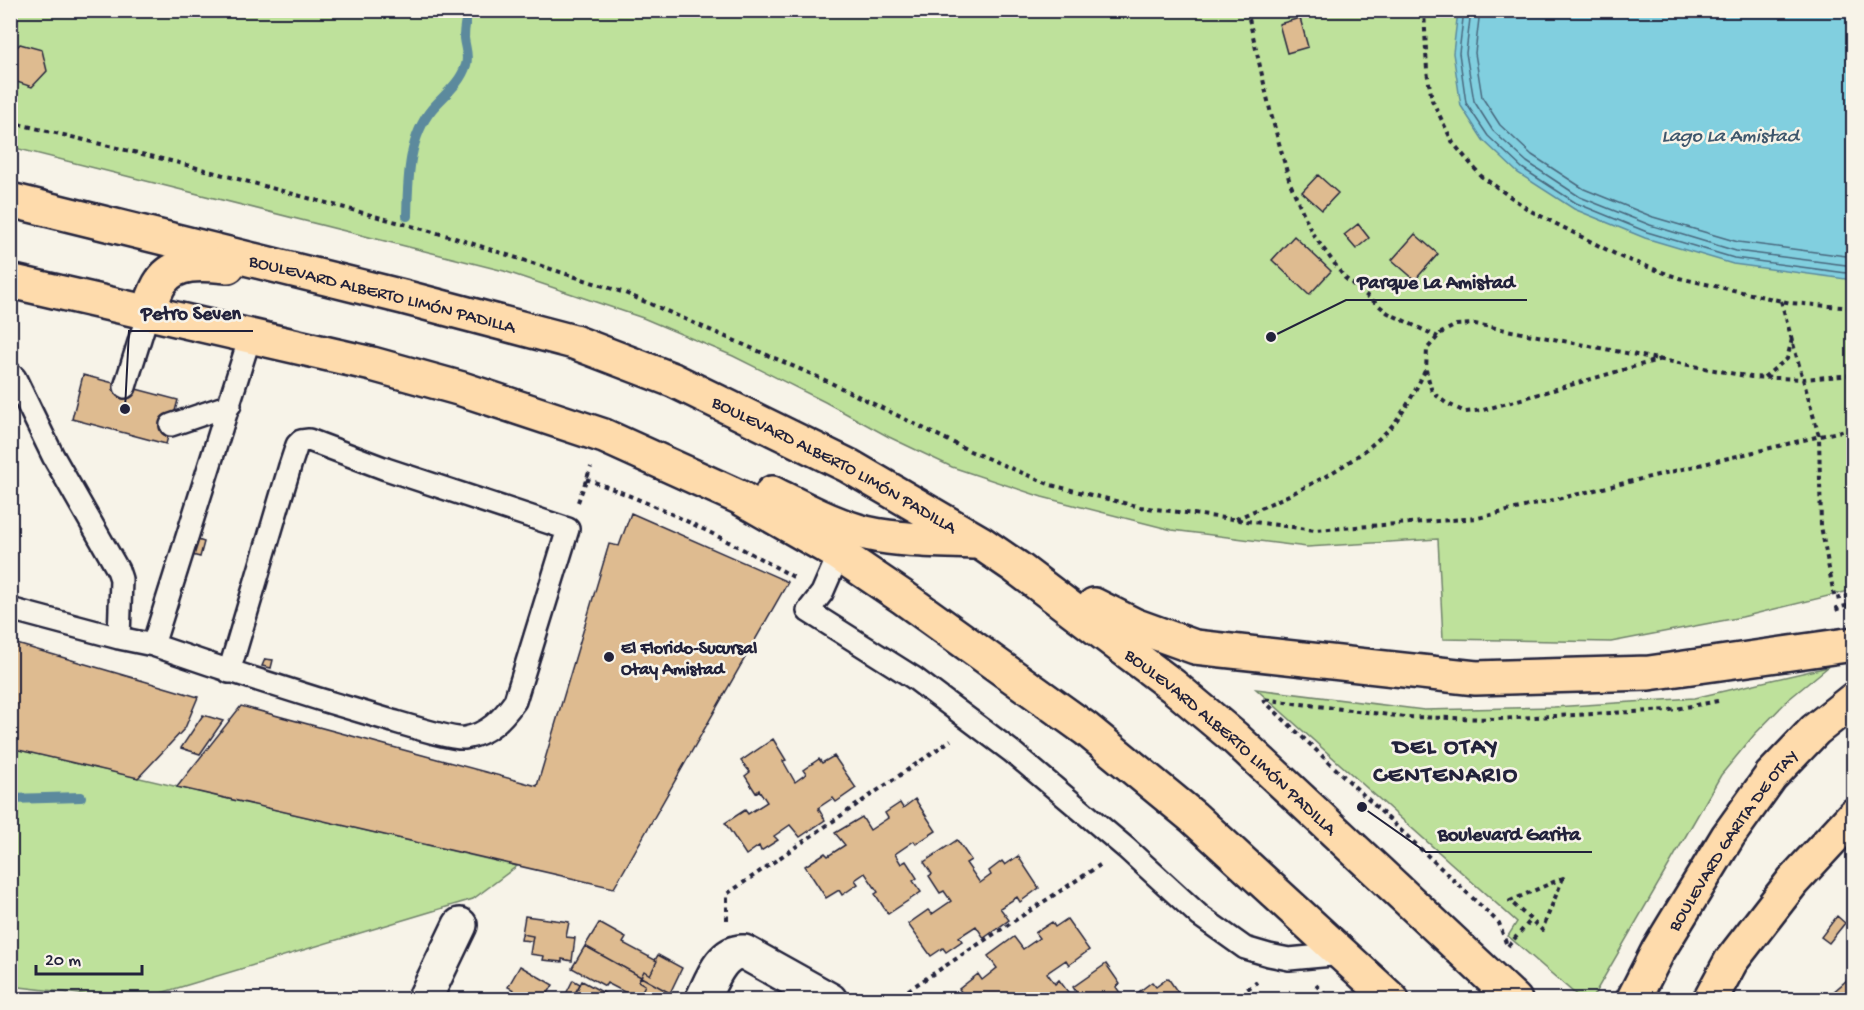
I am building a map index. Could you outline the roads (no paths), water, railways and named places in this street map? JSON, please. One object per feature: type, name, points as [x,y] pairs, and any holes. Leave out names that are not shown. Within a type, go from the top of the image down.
[{"type":"highway","name":"BOULEVARD ALBERTO LIMÓN PADILLA","points":[[10,200],[574,342],[673,380],[849,466],[981,543],[1123,646],[1235,738],[1515,999]]},
{"type":"highway","points":[[148,313],[161,281],[176,269],[196,264],[287,269]]},
{"type":"highway","points":[[10,280],[372,364],[462,389],[604,436],[739,497],[839,554],[975,647],[1086,729],[1193,817],[1392,999]]},
{"type":"highway","points":[[528,410],[595,422],[637,434],[683,451],[826,519],[859,531],[898,537],[981,543]]},
{"type":"highway","points":[[1016,567],[1134,625],[1195,647],[1476,678],[1648,673],[1854,645]]},
{"type":"highway","name":"BOULEVARD GARITA DE OTAY","points":[[1633,999],[1658,951],[1723,846],[1771,777],[1815,730],[1854,699]]},
{"type":"highway","points":[[1710,999],[1731,961],[1786,890],[1854,815]]},
{"type":"street","points":[[424,999],[460,925]]},
{"type":"street","points":[[702,999],[723,962],[735,951],[744,952],[830,999]]},
{"type":"lane","points":[[125,387],[148,313]]},
{"type":"lane","points":[[153,645],[250,337]]},
{"type":"lane","points":[[10,373],[15,378],[53,456],[118,570],[121,579],[119,638]]},
{"type":"lane","points":[[171,425],[230,405]]},
{"type":"lane","points":[[10,609],[153,645],[229,672],[406,725],[462,739],[481,733],[502,719],[515,701],[568,529],[386,469],[309,440],[301,441],[297,445],[229,672]]},
{"type":"lane","points":[[839,554],[822,593],[808,611],[914,678],[975,723],[1126,848],[1200,916],[1245,948],[1289,959],[1343,954]]},
{"type":"water","name":"Lago La Amistad","points":[[1458,11],[1853,11],[1853,280],[1733,264],[1645,238],[1574,209],[1518,173],[1483,140],[1461,106],[1453,53]]},
{"type":"waterway","points":[[407,216],[409,174],[414,146],[424,120],[456,84],[466,65],[464,31],[469,10]]},
{"type":"waterway","points":[[10,799],[81,797]]},
{"type":"place","name":"Parque La Amistad","points":[[1271,337]]},
{"type":"place","name":"Petro Seven","points":[[125,409]]},
{"type":"place","name":"El Florido-Sucursal Otay Amistad","points":[[609,657]]},
{"type":"place","name":"Boulevard Garita","points":[[1362,807]]},
{"type":"district","name":"DEL OTAY CENTENARIO","points":[[1446,759]]}]
